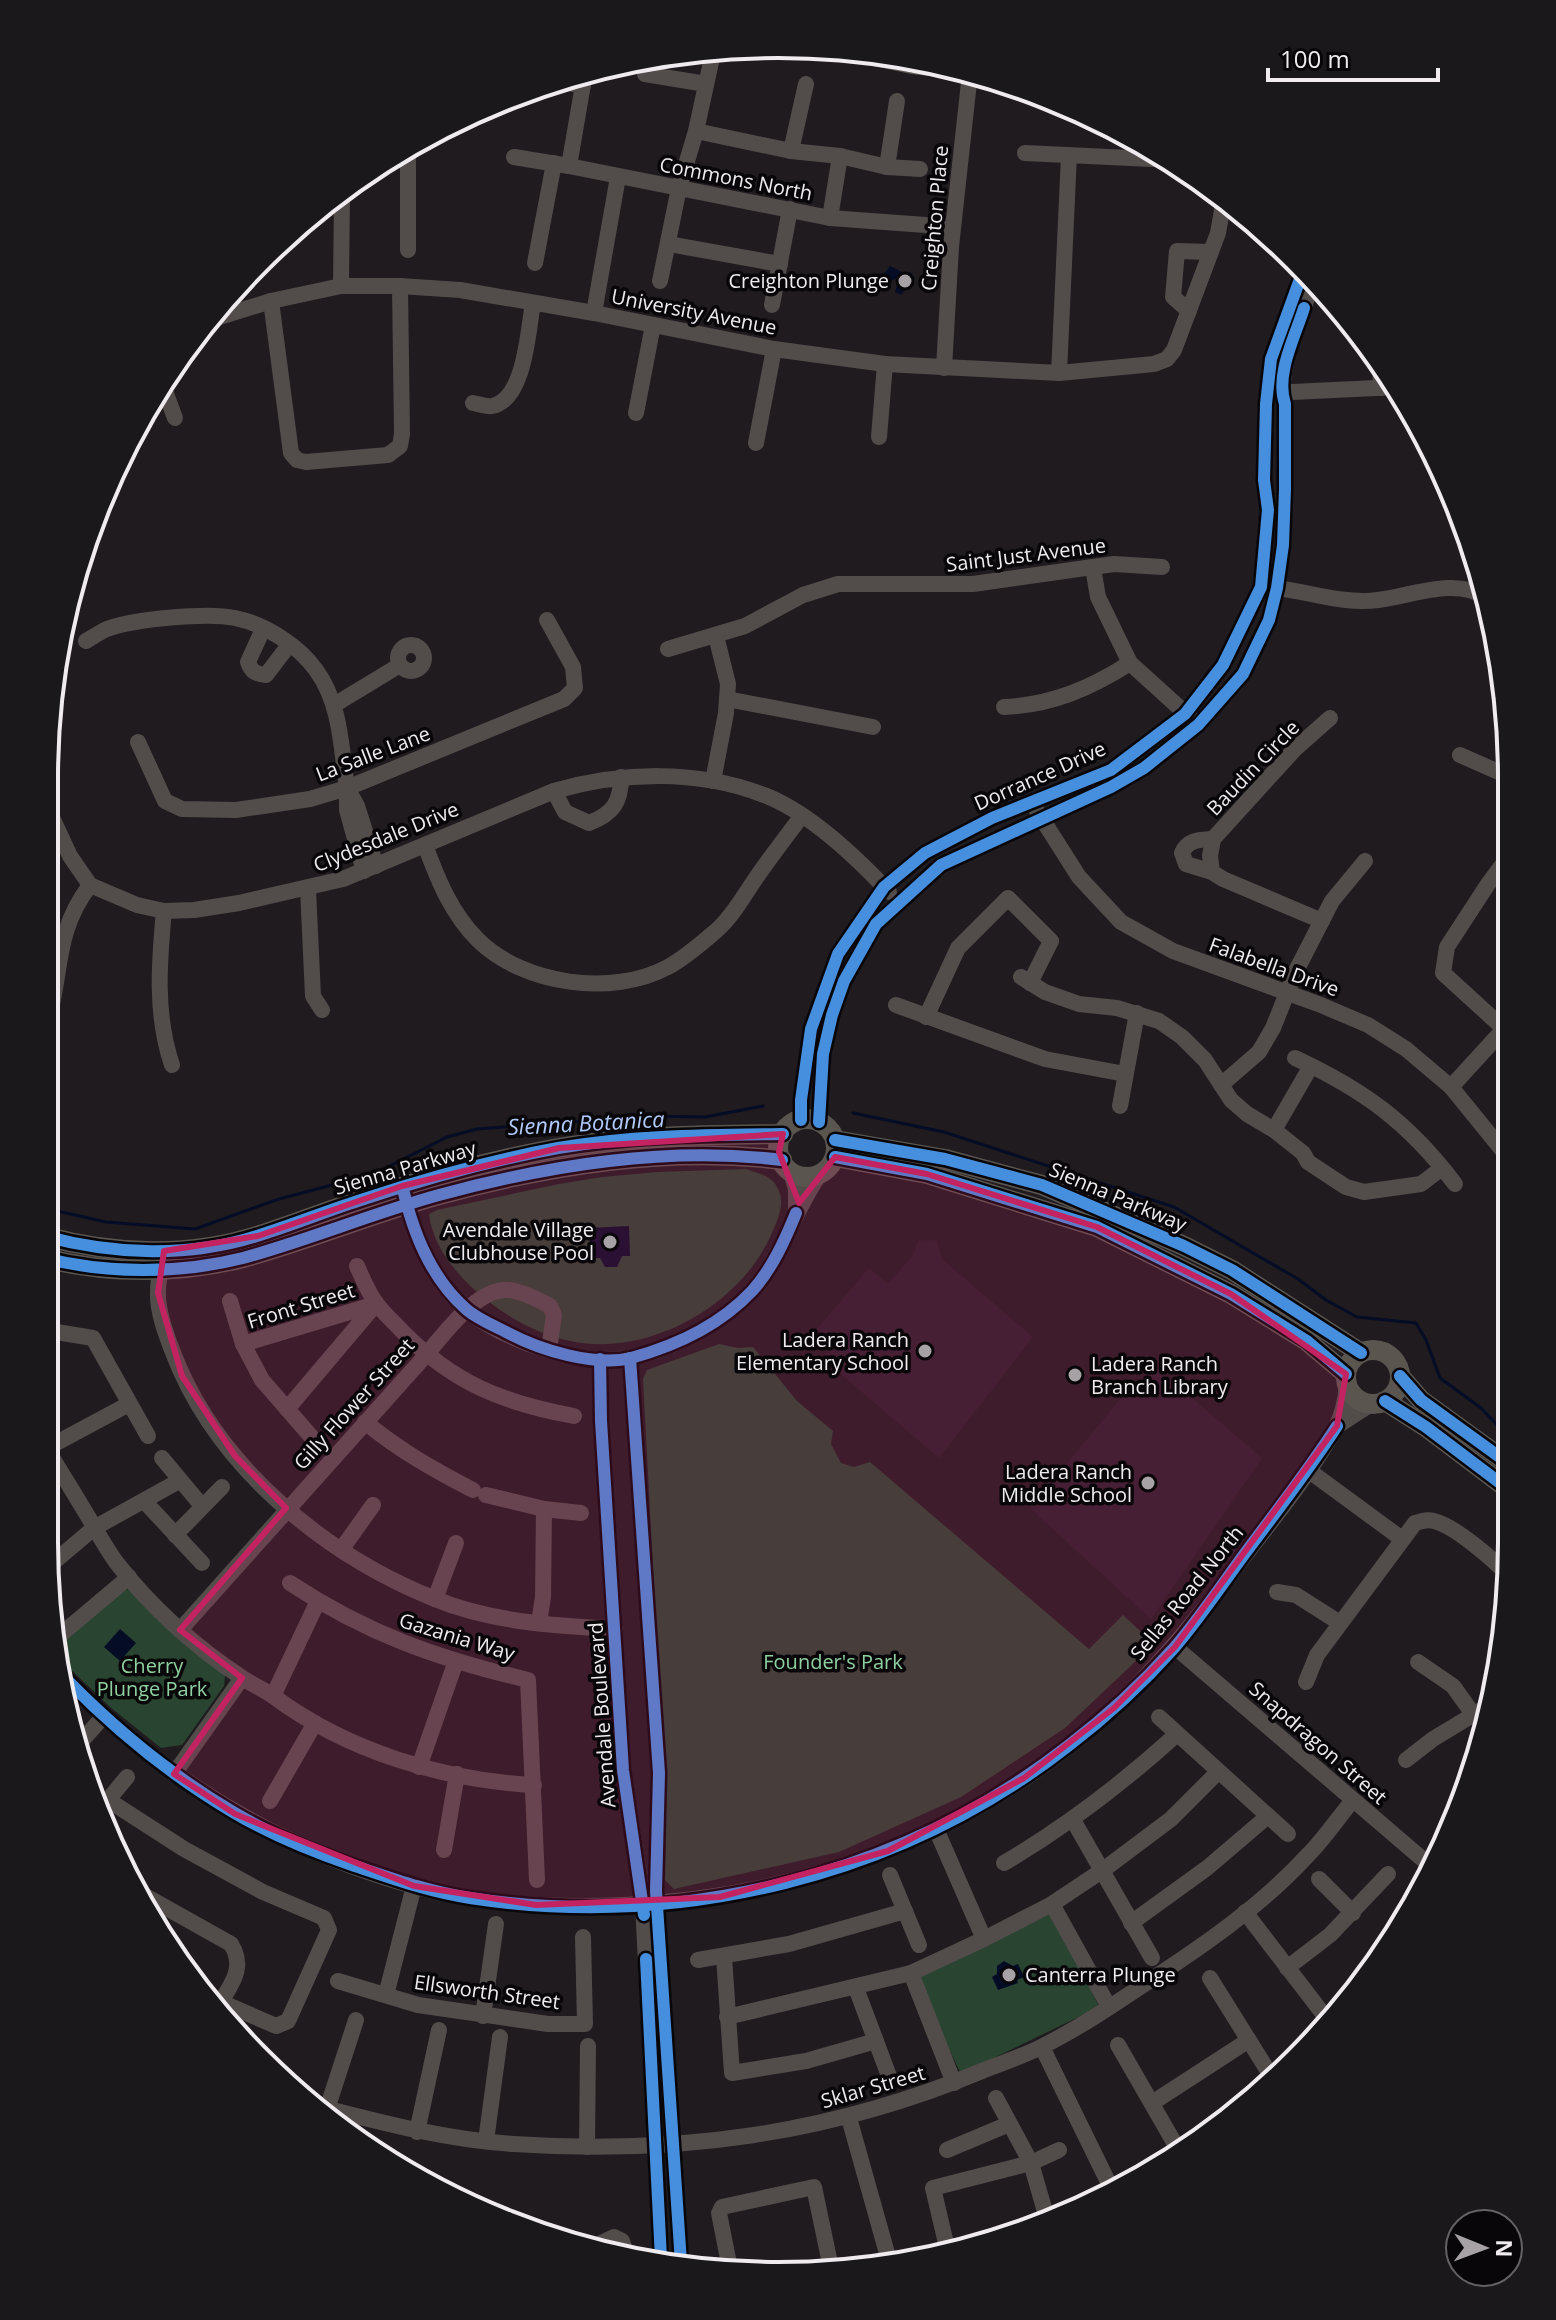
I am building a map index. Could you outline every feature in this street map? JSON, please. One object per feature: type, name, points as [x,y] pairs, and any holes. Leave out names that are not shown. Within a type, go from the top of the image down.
[{"type":"main road","points":[[786,1166],[779,1142],[783,1134],[791,1125],[810,1121],[831,1132],[835,1148],[832,1164],[820,1174]]},
{"type":"main road","name":"Sienna Parkway","points":[[58,1239],[202,1265],[242,1258],[404,1196],[559,1148],[675,1136],[783,1134]]},
{"type":"main road","name":"Sienna Parkway","points":[[835,1148],[945,1159],[1042,1185],[1184,1246],[1232,1270],[1361,1353],[1370,1350],[1387,1354],[1399,1367],[1400,1376],[1421,1400],[1498,1456]]},
{"type":"main road","name":"Sienna Parkway","points":[[835,1148],[1097,1227],[1231,1294],[1307,1341],[1347,1379],[1357,1399],[1378,1403],[1426,1427],[1498,1481]]},
{"type":"main road","name":"Sienna Parkway","points":[[404,1196],[545,1170],[647,1157],[720,1155],[786,1166],[806,1177],[820,1174]]},
{"type":"main road","name":"Sienna Parkway","points":[[58,1261],[88,1267],[162,1260]]},
{"type":"main road","points":[[1347,1379],[1349,1365],[1361,1353]]},
{"type":"main road","points":[[1378,1403],[1396,1391],[1400,1376]]},
{"type":"street","points":[[660,281],[679,188],[696,131],[711,62]]},
{"type":"street","points":[[645,74],[706,84]]},
{"type":"street","points":[[791,151],[806,84]]},
{"type":"street","name":"Creighton Place","points":[[944,368],[953,227],[969,84]]},
{"type":"street","points":[[535,263],[582,86]]},
{"type":"street","points":[[887,167],[897,101]]},
{"type":"street","points":[[696,131],[791,151],[840,156],[887,167],[920,169]]},
{"type":"street","points":[[1025,153],[1146,159]]},
{"type":"street","points":[[1059,373],[1069,155]]},
{"type":"street","points":[[830,218],[840,156]]},
{"type":"street","name":"Commons North","points":[[514,157],[830,218],[953,227]]},
{"type":"street","points":[[405,162],[408,250]]},
{"type":"street","points":[[594,313],[618,177]]},
{"type":"street","points":[[341,286],[342,206]]},
{"type":"street","points":[[772,305],[790,209]]},
{"type":"street","points":[[1211,252],[1177,251],[1173,297],[1189,311],[1211,252],[1218,233],[1222,212]]},
{"type":"street","points":[[669,244],[780,264]]},
{"type":"street","name":"Dorrance Drive","points":[[810,1121],[832,1015],[844,981],[876,924],[941,865],[1111,787],[1144,768],[1243,674],[1269,620],[1269,587],[1283,545],[1285,404],[1274,393],[1271,359],[1299,282]]},
{"type":"street","name":"University Avenue","points":[[228,314],[271,301],[341,286],[460,290],[774,349],[885,364],[1059,373],[1154,364],[1167,359],[1174,350],[1189,311]]},
{"type":"street","points":[[271,301],[291,453],[297,460],[306,462],[388,455],[400,446],[402,434],[400,286]]},
{"type":"street","name":"Dorrance Drive","points":[[1274,393],[1309,293]]},
{"type":"street","points":[[473,403],[491,406],[508,398],[518,385],[533,303]]},
{"type":"street","points":[[636,413],[653,325]]},
{"type":"street","points":[[756,443],[774,349]]},
{"type":"street","points":[[879,437],[885,364]]},
{"type":"street","points":[[1274,393],[1383,388]]},
{"type":"street","points":[[167,397],[175,418]]},
{"type":"street","name":"Saint Just Avenue","points":[[668,649],[745,626],[803,595],[838,584],[973,584],[1114,564],[1162,567]]},
{"type":"street","points":[[1093,568],[1098,597],[1130,663],[1192,720]]},
{"type":"street","points":[[1269,587],[1346,601],[1378,601],[1447,588],[1473,592]]},
{"type":"street","points":[[86,641],[122,624],[208,616],[233,617],[263,629],[305,657],[318,672],[334,705],[347,788],[357,806],[370,869]]},
{"type":"street","name":"La Salle Lane","points":[[138,742],[165,801],[182,809],[236,810],[310,799],[347,788],[564,699],[575,688],[573,667],[547,620]]},
{"type":"street","points":[[263,629],[248,662],[250,670],[258,675],[266,675],[289,645]]},
{"type":"street","points":[[713,781],[728,684],[716,636]]},
{"type":"street","points":[[1004,707],[1030,706],[1083,690],[1130,663]]},
{"type":"street","points":[[334,705],[400,665]]},
{"type":"street","points":[[727,699],[873,727]]},
{"type":"street","name":"Baudin Circle","points":[[1212,872],[1210,856],[1213,839],[1295,749],[1330,718]]},
{"type":"street","name":"Dorrance Drive","points":[[810,1121],[801,1100],[811,1029],[838,954],[884,887],[925,853],[992,818],[1111,770],[1192,720]]},
{"type":"street","points":[[1460,755],[1498,772]]},
{"type":"street","name":"Clydesdale Drive","points":[[90,885],[137,905],[164,911],[194,910],[308,889],[370,869],[554,791],[590,781],[668,776],[713,781],[765,795],[845,848],[899,902]]},
{"type":"street","points":[[554,791],[565,812],[589,823],[603,818],[614,809],[621,795],[621,777]]},
{"type":"street","name":"Falabella Drive","points":[[1033,802],[1040,819],[1079,877],[1121,922],[1173,951],[1368,1025],[1406,1049],[1451,1087],[1498,1145]]},
{"type":"street","points":[[425,845],[442,891],[479,941],[504,959],[541,974],[571,982],[604,985],[631,980],[668,967],[720,927],[801,817]]},
{"type":"street","points":[[58,830],[70,856],[90,885],[75,905],[61,943],[58,967]]},
{"type":"street","points":[[1213,839],[1194,840],[1184,847],[1182,853],[1186,864],[1212,872],[1322,921]]},
{"type":"street","points":[[1221,1085],[1259,1052],[1332,901],[1365,861]]},
{"type":"street","points":[[1498,871],[1447,947],[1443,973],[1498,1024]]},
{"type":"street","points":[[308,889],[313,996],[322,1010]]},
{"type":"street","points":[[926,1017],[958,948],[1008,898],[1051,941],[1025,980],[1045,992],[1079,1004],[1137,1013],[1159,1021],[1182,1037],[1205,1060],[1231,1100],[1247,1114],[1288,1135],[1308,1162],[1346,1187],[1364,1192],[1421,1184],[1442,1168]]},
{"type":"street","points":[[164,911],[158,972],[163,1040],[172,1065]]},
{"type":"street","points":[[896,1005],[1045,1059],[1125,1074]]},
{"type":"street","points":[[1120,1106],[1137,1013]]},
{"type":"street","points":[[1451,1087],[1498,1042]]},
{"type":"street","points":[[1295,1058],[1345,1082],[1378,1105],[1409,1131],[1455,1184]]},
{"type":"street","points":[[1288,1135],[1311,1066]]},
{"type":"street","points":[[786,1166],[796,1189],[796,1213]]},
{"type":"street","points":[[404,1196],[429,1261],[467,1310],[529,1344],[549,1350],[600,1359],[630,1358],[706,1328],[753,1290],[768,1269],[820,1174]]},
{"type":"street","points":[[162,1260],[158,1293],[164,1328],[182,1376],[235,1456],[286,1508],[363,1564],[435,1599],[479,1614],[615,1629]]},
{"type":"street","points":[[357,1266],[376,1304],[426,1355],[473,1386],[500,1398],[574,1416]]},
{"type":"street","name":"Gilly Flower Street","points":[[180,1630],[286,1508],[467,1310],[494,1291],[509,1290],[550,1306],[554,1315],[549,1350]]},
{"type":"street","name":"Front Street","points":[[230,1301],[243,1344],[262,1380],[315,1441]]},
{"type":"street","name":"Front Street","points":[[243,1344],[376,1304]]},
{"type":"street","name":"Front Street","points":[[287,1409],[376,1304]]},
{"type":"street","points":[[58,1332],[93,1338],[148,1436]]},
{"type":"street","name":"Avendale Boulevard","points":[[630,1358],[659,1773],[650,1904],[654,2146],[661,2252]]},
{"type":"street","name":"Avendale Boulevard","points":[[600,1359],[601,1421],[623,1770],[650,1904],[674,2144],[681,2255]]},
{"type":"street","name":"Sellas Road North","points":[[73,1686],[103,1717],[174,1774],[235,1814],[291,1842],[414,1886],[469,1898],[536,1905],[650,1904],[720,1897],[791,1883],[888,1851],[936,1829],[1001,1793],[1067,1747],[1114,1708],[1175,1647],[1308,1470],[1337,1426],[1347,1379]]},
{"type":"street","name":"Sellas Road North","points":[[1337,1426],[1378,1403]]},
{"type":"street","points":[[58,1439],[129,1404]]},
{"type":"street","points":[[365,1422],[416,1460],[480,1492],[544,1509],[581,1513]]},
{"type":"street","points":[[162,1458],[202,1506]]},
{"type":"street","points":[[58,1467],[94,1528],[129,1577],[180,1630],[284,1707],[347,1740],[419,1767],[497,1783],[534,1785],[537,1880]]},
{"type":"street","points":[[1308,1470],[1402,1539]]},
{"type":"street","points":[[59,1558],[94,1528],[179,1481]]},
{"type":"street","points":[[175,1535],[222,1487]]},
{"type":"street","points":[[145,1502],[202,1563]]},
{"type":"street","points":[[341,1550],[373,1505]]},
{"type":"street","points":[[539,1623],[543,1597],[544,1509]]},
{"type":"street","points":[[1306,1682],[1317,1655],[1415,1523],[1425,1519],[1438,1521],[1497,1566]]},
{"type":"street","points":[[435,1599],[456,1543]]},
{"type":"street","points":[[64,1632],[129,1577]]},
{"type":"street","name":"Gazania Way","points":[[290,1583],[400,1643],[528,1680],[534,1785]]},
{"type":"street","points":[[1277,1592],[1296,1595],[1340,1623]]},
{"type":"street","points":[[273,1696],[318,1601]]},
{"type":"street","name":"Snapdragon Street","points":[[1175,1647],[1424,1860]]},
{"type":"street","points":[[419,1767],[456,1661]]},
{"type":"street","points":[[1418,1662],[1453,1686],[1473,1714]]},
{"type":"street","points":[[174,1774],[242,1678]]},
{"type":"street","points":[[1406,1760],[1477,1712]]},
{"type":"street","points":[[85,1737],[103,1717]]},
{"type":"street","points":[[1159,1717],[1288,1834]]},
{"type":"street","points":[[270,1801],[315,1723]]},
{"type":"street","points":[[1004,1863],[1073,1820],[1177,1734]]},
{"type":"street","points":[[727,2017],[911,1973],[984,1939],[1052,1904],[1103,1870],[1171,1819],[1218,1772]]},
{"type":"street","points":[[444,1850],[457,1774]]},
{"type":"street","points":[[107,1802],[127,1777]]},
{"type":"street","name":"Sklar Street","points":[[338,2112],[417,2132],[486,2141],[587,2147],[729,2140],[849,2118],[954,2083],[1042,2047],[1109,2007],[1200,1948],[1245,1912],[1307,1856],[1353,1800]]},
{"type":"street","points":[[110,1809],[263,1892],[324,1918],[329,1930],[288,2021],[276,2026],[228,2006]]},
{"type":"street","points":[[1131,1923],[1207,1868],[1268,1816]]},
{"type":"street","points":[[1073,1820],[1152,1958]]},
{"type":"street","points":[[936,1829],[984,1939]]},
{"type":"street","points":[[1287,1968],[1330,1935],[1388,1874]]},
{"type":"street","points":[[890,1875],[919,1945]]},
{"type":"street","points":[[1319,1879],[1353,1913]]},
{"type":"street","points":[[386,1995],[414,1886]]},
{"type":"street","points":[[153,1900],[231,1944],[238,1955],[238,1968],[231,1986],[221,1998]]},
{"type":"street","points":[[1052,1904],[1109,2007]]},
{"type":"street","points":[[698,1960],[789,1944],[905,1911]]},
{"type":"street","points":[[1245,1912],[1322,2013]]},
{"type":"street","points":[[483,2016],[496,1924]]},
{"type":"street","name":"Ellsworth Street","points":[[338,1981],[418,2005],[548,2024],[585,2024],[583,1937]]},
{"type":"street","points":[[724,1957],[732,2073],[806,2061],[876,2041]]},
{"type":"street","points":[[911,1973],[954,2083]]},
{"type":"street","points":[[1210,1978],[1267,2070]]},
{"type":"street","points":[[856,1988],[889,2076]]},
{"type":"street","points":[[323,2099],[356,2020]]},
{"type":"street","points":[[417,2132],[439,2030]]},
{"type":"street","points":[[486,2141],[500,2037]]},
{"type":"street","points":[[1152,2103],[1249,2040]]},
{"type":"street","points":[[1118,2045],[1175,2143]]},
{"type":"street","points":[[587,2147],[588,2046]]},
{"type":"street","points":[[1042,2047],[1108,2182]]},
{"type":"street","points":[[996,2098],[1031,2163],[1045,2211]]},
{"type":"street","points":[[849,2118],[887,2253]]},
{"type":"street","points":[[947,2150],[1009,2124]]},
{"type":"street","points":[[946,2241],[933,2188],[1031,2163],[1059,2150]]},
{"type":"street","points":[[728,2260],[719,2213],[722,2207],[814,2187],[829,2260]]},
{"type":"street","points":[[607,2240],[614,2237],[623,2244]]},
{"type":"highlighted area","points":[[783,1134],[779,1152],[799,1203],[835,1157],[927,1174],[1097,1227],[1231,1294],[1346,1374],[1337,1426],[1175,1647],[1114,1708],[1024,1778],[888,1851],[720,1897],[536,1905],[414,1886],[235,1814],[174,1774],[242,1678],[180,1630],[286,1508],[235,1456],[182,1376],[158,1293],[164,1251],[258,1236],[402,1186],[559,1148]]},
{"type":"shaded area","name":"Ladera Ranch Elementary School","points":[[937,1240],[942,1259],[1033,1337],[939,1458],[822,1358],[833,1344],[817,1329],[869,1268],[888,1284],[913,1255],[918,1241]]},
{"type":"shaded area","name":"Ladera Ranch Middle School","points":[[1157,1368],[1262,1458],[1151,1619],[1030,1508],[1132,1385]]},
{"type":"green space","points":[[746,1169],[772,1180],[781,1202],[774,1228],[749,1271],[732,1289],[691,1319],[668,1330],[620,1343],[585,1343],[551,1336],[504,1312],[479,1294],[450,1264],[436,1240],[429,1214],[602,1177]]},
{"type":"green space","name":"Founder's Park","points":[[719,1344],[753,1347],[797,1401],[833,1431],[831,1444],[841,1463],[854,1467],[870,1462],[1089,1649],[1123,1615],[1154,1644],[1065,1728],[961,1797],[839,1852],[674,1889],[665,1880],[666,1814],[643,1379],[647,1370]]},
{"type":"green space","name":"Cherry Plunge Park","points":[[135,1589],[220,1667],[225,1676],[224,1686],[182,1745],[161,1748],[110,1707],[70,1668],[65,1638],[121,1590]]},
{"type":"green space","points":[[1053,1910],[1099,2007],[961,2074],[915,1977]]},
{"type":"water","name":"Creighton Plunge","points":[[890,266],[904,273],[910,272],[915,278],[901,295],[895,292],[896,279],[890,286],[880,285],[881,273],[885,273]]},
{"type":"water","name":"Avendale Village Clubhouse Pool","points":[[629,1226],[630,1256],[622,1256],[617,1267],[605,1267],[600,1258],[591,1258],[589,1228]]},
{"type":"water","points":[[120,1629],[136,1643],[120,1661],[104,1647]]},
{"type":"water","name":"Canterra Plunge","points":[[1004,1961],[1013,1966],[1018,1964],[1024,1977],[1017,1980],[1018,1983],[998,1990],[992,1977],[997,1974],[997,1966]]},
{"type":"waterway","name":"Sienna Botanica","points":[[58,1211],[106,1222],[195,1229],[279,1199],[374,1174],[447,1137],[477,1129],[649,1116],[705,1117],[763,1106]]},
{"type":"waterway","name":"Sienna Botanica","points":[[853,1113],[944,1132],[1174,1207],[1357,1317],[1416,1323],[1440,1378],[1481,1408],[1498,1426]]},
{"type":"cycle path","points":[[801,1120],[811,1029],[838,954],[884,887],[925,853],[992,818],[1111,770],[1185,714],[1223,665],[1261,587],[1268,510],[1264,480],[1271,359],[1299,282]]},
{"type":"cycle path","points":[[819,1122],[823,1054],[832,1015],[844,981],[876,924],[941,865],[1111,787],[1144,768],[1198,725],[1243,674],[1269,620],[1277,588],[1283,545],[1285,489],[1282,380],[1304,308]]},
{"type":"cycle path","points":[[58,1239],[125,1250],[207,1248],[260,1235],[436,1177],[534,1153],[642,1138],[783,1134]]},
{"type":"cycle path","points":[[835,1140],[945,1159],[1042,1185],[1232,1270],[1361,1353]]},
{"type":"cycle path","points":[[58,1261],[118,1269],[194,1267],[268,1251],[439,1195],[566,1167],[696,1155],[782,1160]]},
{"type":"cycle path","points":[[835,1157],[927,1174],[1097,1227],[1231,1294],[1307,1341],[1346,1374]]},
{"type":"cycle path","points":[[404,1193],[426,1256],[444,1285],[466,1309],[486,1322],[536,1345],[585,1359],[601,1360],[631,1358],[664,1347],[696,1333],[726,1314],[752,1291],[766,1273],[796,1213]]},
{"type":"cycle path","points":[[630,1358],[659,1773],[656,1891],[680,2255]]},
{"type":"cycle path","points":[[600,1359],[601,1421],[623,1770],[644,1915]]},
{"type":"cycle path","points":[[1400,1376],[1421,1400],[1498,1456]]},
{"type":"cycle path","points":[[1385,1401],[1426,1427],[1498,1481]]},
{"type":"cycle path","points":[[73,1686],[146,1752],[233,1812],[261,1828],[352,1865],[455,1895],[549,1906],[628,1906],[707,1899],[784,1883],[860,1860],[933,1830],[1003,1791],[1068,1746],[1123,1700],[1183,1637],[1337,1426]]},
{"type":"cycle path","points":[[646,1959],[661,2252]]},
{"type":"place","name":"Creighton Plunge","points":[[905,281]]},
{"type":"place","name":"Avendale Village Clubhouse Pool","points":[[610,1242]]},
{"type":"place","name":"Ladera Ranch Elementary School","points":[[925,1351]]},
{"type":"place","name":"Ladera Ranch Branch Library","points":[[1075,1375]]},
{"type":"place","name":"Ladera Ranch Middle School","points":[[1148,1483]]},
{"type":"place","name":"Canterra Plunge","points":[[1009,1975]]}]
